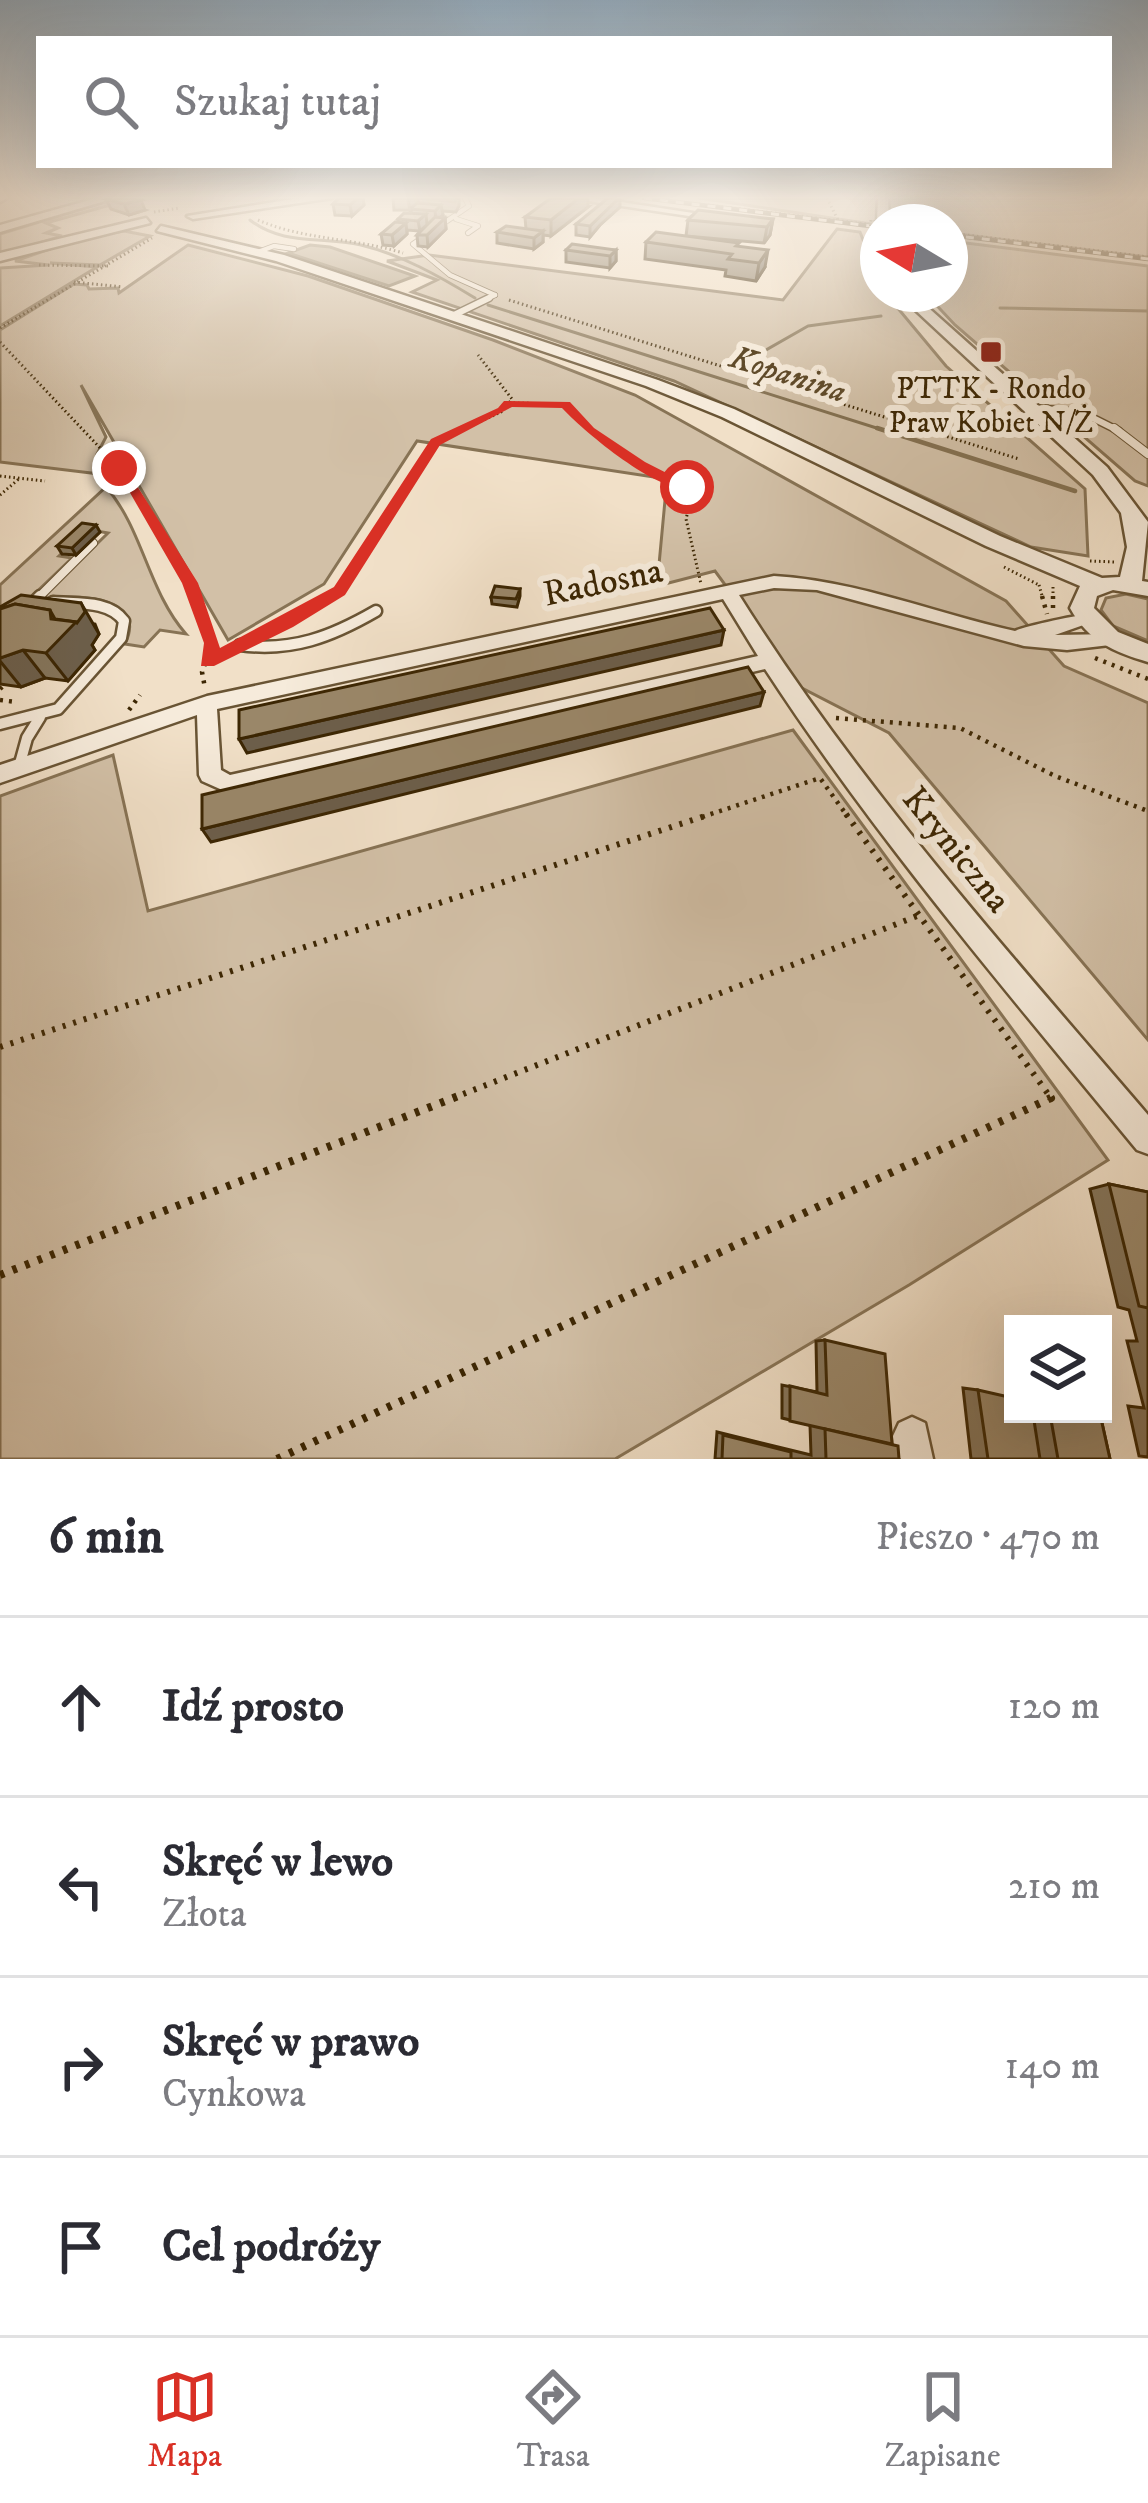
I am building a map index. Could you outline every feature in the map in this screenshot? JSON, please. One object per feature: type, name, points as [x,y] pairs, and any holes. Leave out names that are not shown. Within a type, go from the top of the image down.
[{"type":"street","points":[[302,266],[728,413],[1023,555],[1089,601],[1110,639],[1148,653]]},
{"type":"street","points":[[925,312],[1100,471],[1148,536]]},
{"type":"street","points":[[1089,601],[1139,587],[1130,511]]},
{"type":"street","name":"Radosna","points":[[9,771],[207,704],[774,582],[841,588],[949,622],[1060,646],[1110,639]]},
{"type":"street","name":"Kryniczna","points":[[716,593],[936,885],[1148,1139]]},
{"type":"street","name":"Radosna","points":[[1012,636],[1089,601]]},
{"type":"street","points":[[207,704],[210,775],[229,784],[768,661]]},
{"type":"lane","points":[[438,266],[495,295]]},
{"type":"lane","points":[[454,315],[495,295]]},
{"type":"lane","points":[[1032,408],[1055,406],[1102,418],[1148,454]]},
{"type":"lane","points":[[0,724],[40,717],[77,692],[121,638],[124,622],[119,613],[104,606],[61,600],[26,608],[94,543]]},
{"type":"lane","points":[[240,645],[294,650],[317,644],[376,611]]},
{"type":"lane","points":[[9,771],[40,717]]},
{"type":"path","points":[[0,328],[100,266]]},
{"type":"path","points":[[74,282],[123,287]]},
{"type":"path","points":[[495,295],[1019,459]]},
{"type":"path","points":[[0,342],[119,468],[190,583],[213,643],[202,672],[207,704]]},
{"type":"path","points":[[207,661],[340,591],[436,442],[503,411],[512,398],[478,356]]},
{"type":"path","points":[[508,404],[565,404],[590,430],[640,465],[687,487],[692,496],[686,519],[694,568],[716,593]]},
{"type":"path","points":[[0,476],[45,481]]},
{"type":"path","points":[[0,495],[20,478]]},
{"type":"path","points":[[807,718],[877,718],[960,728],[998,743],[1055,776],[1148,811]]},
{"type":"path","points":[[0,1047],[820,778],[1052,1098],[277,1459]]},
{"type":"path","points":[[0,1275],[917,916]]},
{"type":"shaded area","points":[[31,266],[97,267],[0,326],[0,268]]},
{"type":"shaded area","points":[[158,266],[270,266],[493,340],[635,395],[1006,601],[1064,666],[1148,703],[1148,1040],[889,733],[800,687],[715,571],[657,586],[667,479],[417,441],[324,584],[228,640],[81,385],[106,437],[97,454],[116,476],[0,462],[0,330],[74,284],[89,289],[118,288],[119,293]]},
{"type":"shaded area","points":[[328,266],[386,266],[415,276],[389,286]]},
{"type":"shaded area","points":[[400,266],[516,266],[783,300],[809,266],[860,266],[860,312],[901,312],[946,366],[1085,489],[1088,556],[1031,547],[674,381],[412,292],[437,280]]},
{"type":"shaded area","points":[[968,266],[1148,266],[1148,486],[1135,481],[943,312],[968,312]]},
{"type":"shaded area","points":[[106,487],[186,634],[160,630],[144,647],[125,644],[130,628],[118,607],[88,598],[41,599],[108,533],[86,529],[59,556],[72,558],[27,601],[0,617],[0,585]]},
{"type":"shaded area","points":[[1126,594],[1148,599],[1148,641],[1113,626],[1101,610],[1106,598]]},
{"type":"shaded area","points":[[793,730],[1108,1160],[909,1285],[615,1459],[0,1459],[0,796],[113,755],[148,911]]},
{"type":"building","points":[[82,523],[96,525],[72,548],[57,546]]},
{"type":"building","points":[[495,586],[520,589],[516,599],[491,597]]},
{"type":"building","points":[[21,595],[81,603],[85,612],[77,623],[55,619],[50,610],[15,604],[0,609]]},
{"type":"building","points":[[15,604],[50,610],[51,619],[76,622],[46,653],[23,650],[0,658],[0,609]]},
{"type":"building","points":[[710,608],[724,630],[239,739],[239,710]]},
{"type":"building","points":[[748,667],[764,692],[202,829],[202,795]]},
{"type":"building","points":[[1109,1184],[1148,1192],[1148,1308],[1139,1306]]},
{"type":"building","points":[[825,1340],[885,1354],[892,1444],[790,1421],[790,1386],[827,1395]]},
{"type":"building","points":[[978,1390],[1004,1396],[1004,1423],[1034,1423],[1040,1459],[988,1459]]},
{"type":"building","points":[[1052,1423],[1102,1423],[1110,1459],[1058,1459]]},
{"type":"building","points":[[825,1429],[898,1446],[899,1459],[826,1459]]},
{"type":"building","points":[[723,1435],[791,1452],[791,1459],[722,1459]]},
{"type":"waterway","name":"Kopanina","points":[[418,266],[475,298]]},
{"type":"waterway","name":"Kopanina","points":[[488,305],[886,431]]},
{"type":"waterway","points":[[1000,308],[1148,311]]},
{"type":"waterway","points":[[736,367],[808,326],[881,316]]},
{"type":"waterway","name":"Kopanina","points":[[877,428],[1075,491]]},
{"type":"place","name":"PTTK - Rondo Praw Kobiet N/Ż","points":[[991,352]]},
{"type":"route","points":[[119,468],[190,583],[213,643],[207,661],[287,623],[340,591],[436,442],[503,411],[508,404],[565,404],[590,430],[640,465],[687,487]]}]
